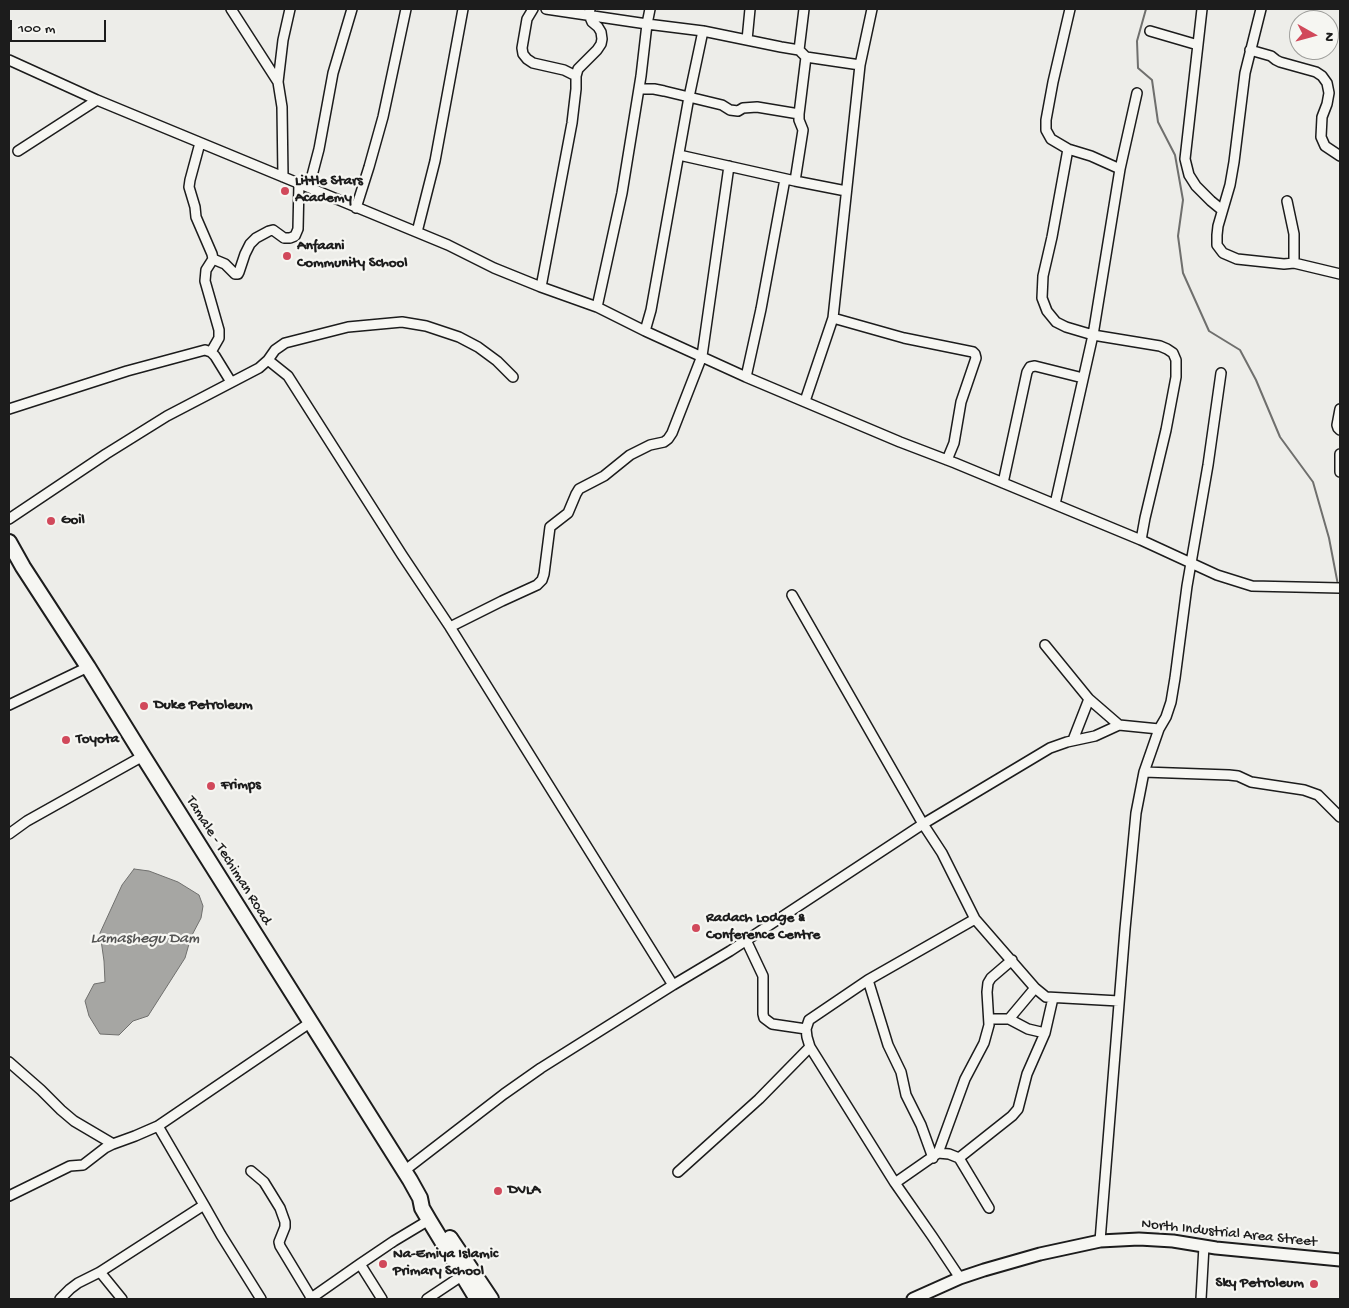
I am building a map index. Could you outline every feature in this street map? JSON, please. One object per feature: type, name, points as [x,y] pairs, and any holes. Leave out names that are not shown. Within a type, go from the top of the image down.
[{"type":"highway","name":"Tamale - Techiman Road","points":[[9,542],[23,568],[88,666],[420,1198]]},
{"type":"highway","points":[[420,1198],[422,1208],[477,1299]]},
{"type":"highway","points":[[420,1198],[428,1206],[491,1299]]},
{"type":"main road","name":"North Industrial Area Street","points":[[913,1299],[960,1278],[1014,1261],[1100,1241],[1139,1239],[1173,1241],[1216,1248],[1340,1260]]},
{"type":"street","points":[[231,9],[278,82]]},
{"type":"street","points":[[283,177],[282,106],[278,82],[283,40],[290,9]]},
{"type":"street","points":[[309,187],[319,149],[333,73],[352,9]]},
{"type":"street","points":[[356,208],[383,117],[406,9]]},
{"type":"street","points":[[418,232],[435,161],[463,9]]},
{"type":"street","points":[[533,9],[527,19],[522,48],[523,54],[527,60],[534,63],[564,70],[576,76]]},
{"type":"street","points":[[546,9],[590,12],[647,24],[703,31],[781,48],[799,50],[806,57],[860,65]]},
{"type":"street","points":[[597,307],[622,193],[650,9]]},
{"type":"street","points":[[747,40],[750,9]]},
{"type":"street","points":[[799,50],[804,9]]},
{"type":"street","points":[[805,401],[833,318],[860,65],[872,9]]},
{"type":"street","points":[[1070,9],[1053,82],[1046,130],[1051,139],[1068,149],[1091,156],[1120,169]]},
{"type":"street","points":[[1202,9],[1185,159],[1189,175],[1196,186],[1222,210]]},
{"type":"street","points":[[1261,9],[1250,50],[1242,92],[1234,162],[1230,185],[1218,226],[1217,245],[1223,253],[1237,259],[1284,264],[1294,263],[1340,274]]},
{"type":"street","points":[[541,287],[572,123],[576,76],[578,69],[597,50],[602,39],[601,32],[592,22],[590,12]]},
{"type":"street","points":[[645,330],[652,310],[678,156],[703,31]]},
{"type":"street","points":[[1150,31],[1198,45]]},
{"type":"street","points":[[1250,50],[1271,56],[1280,62],[1316,72],[1322,76],[1327,83],[1329,93],[1322,117],[1321,137],[1325,146],[1340,156]]},
{"type":"street","points":[[795,181],[803,130],[799,114],[806,57]]},
{"type":"street","points":[[9,60],[97,100],[418,232],[494,268],[597,307],[746,377],[900,442],[1055,504],[1224,577],[1252,586],[1337,588]]},
{"type":"street","points":[[639,89],[659,90],[722,105],[730,110],[738,111],[743,108],[757,107],[799,114]]},
{"type":"street","points":[[1055,504],[1093,335],[1120,169],[1138,92]]},
{"type":"street","points":[[18,151],[97,100]]},
{"type":"street","points":[[200,143],[189,187],[196,217],[213,259],[206,270],[205,281],[219,330],[219,338],[211,352]]},
{"type":"street","points":[[1068,149],[1043,276],[1042,298],[1047,311],[1056,322],[1066,327],[1093,335],[1160,346],[1173,353],[1176,360],[1176,377],[1141,540]]},
{"type":"street","points":[[678,156],[846,191]]},
{"type":"street","points":[[450,627],[536,585],[542,580],[550,526],[568,514],[580,489],[604,476],[640,450],[650,445],[664,442],[672,433],[702,356],[729,166]]},
{"type":"street","points":[[746,377],[761,309],[785,179]]},
{"type":"street","points":[[213,259],[228,266],[234,274],[238,274],[250,244],[256,238],[273,230],[284,238],[295,236],[298,230],[299,183]]},
{"type":"street","points":[[1287,201],[1294,234],[1294,263]]},
{"type":"street","points":[[833,318],[904,338],[973,352],[975,354],[976,358],[961,402],[954,443],[947,460]]},
{"type":"street","points":[[9,519],[167,416],[259,368],[285,342],[348,327],[402,322],[426,326],[478,347],[497,361],[513,377]]},
{"type":"street","points":[[9,409],[128,371],[205,350],[211,352],[220,363],[231,382]]},
{"type":"street","points":[[268,360],[288,376],[450,627],[673,985]]},
{"type":"street","points":[[1003,483],[1027,372],[1030,367],[1036,366],[1083,378]]},
{"type":"street","points":[[1100,1241],[1136,813],[1144,772],[1171,702],[1221,373]]},
{"type":"street","points":[[1340,408],[1337,425],[1340,430]]},
{"type":"street","points":[[1340,454],[1340,472]]},
{"type":"street","points":[[792,595],[923,824],[942,853],[975,918],[1035,988],[1046,997],[1120,1001]]},
{"type":"street","points":[[1045,645],[1089,699],[1119,725]]},
{"type":"street","points":[[9,705],[88,666]]},
{"type":"street","points":[[1073,740],[1089,699]]},
{"type":"street","points":[[404,1171],[541,1068],[746,940],[923,824],[1050,748],[1073,740],[1095,736],[1119,725],[1159,729]]},
{"type":"street","points":[[9,834],[27,821],[143,756]]},
{"type":"street","points":[[1144,772],[1238,776],[1251,782],[1304,790],[1318,795],[1340,817]]},
{"type":"street","points":[[960,1278],[895,1183],[810,1047],[806,1028],[809,1020],[868,980],[975,918]]},
{"type":"street","points":[[746,940],[763,976],[764,1018],[772,1024],[806,1028]]},
{"type":"street","points":[[935,1155],[965,1079],[984,1043],[989,1020],[988,983],[991,978],[1012,960]]},
{"type":"street","points":[[868,980],[888,1045],[901,1072],[906,1095],[935,1155]]},
{"type":"street","points":[[1009,1019],[1035,988]]},
{"type":"street","points":[[959,1158],[1012,1116],[1018,1109],[1027,1074],[1044,1033],[1053,998]]},
{"type":"street","points":[[989,1020],[1009,1019],[1028,1029],[1044,1033]]},
{"type":"street","points":[[9,1196],[70,1166],[83,1165],[113,1144],[158,1126],[311,1022]]},
{"type":"street","points":[[678,1172],[752,1105],[810,1047]]},
{"type":"street","points":[[9,1062],[41,1090],[60,1110],[74,1121],[113,1144]]},
{"type":"street","points":[[158,1126],[220,1235],[261,1299]]},
{"type":"street","points":[[895,1183],[935,1155],[949,1154],[959,1158],[989,1208]]},
{"type":"street","points":[[252,1171],[264,1182],[280,1208],[285,1222],[279,1242],[280,1246],[311,1299],[360,1264],[429,1220]]},
{"type":"street","points":[[60,1299],[78,1283],[100,1272],[204,1205]]},
{"type":"street","points":[[1201,1299],[1204,1246]]},
{"type":"street","points":[[360,1264],[382,1299]]},
{"type":"street","points":[[100,1272],[122,1299]]},
{"type":"street","points":[[427,1299],[462,1275]]},
{"type":"water","name":"Lamashegu Dam","points":[[134,869],[149,871],[178,882],[199,895],[203,906],[201,918],[191,937],[185,958],[148,1016],[133,1021],[119,1035],[100,1034],[89,1016],[85,1001],[94,984],[105,982],[100,933],[122,885]]},
{"type":"waterway","points":[[1146,9],[1137,41],[1138,68],[1152,80],[1158,122],[1175,155],[1183,200],[1178,236],[1183,273],[1209,331],[1240,350],[1256,380],[1280,437],[1313,482],[1329,538],[1338,585]]},
{"type":"place","name":"Little Stars Academy","points":[[285,191]]},
{"type":"place","name":"Anfaani Community School","points":[[287,256]]},
{"type":"place","name":"Goil","points":[[51,521]]},
{"type":"place","name":"Duke Petroleum","points":[[144,706]]},
{"type":"place","name":"Toyota","points":[[66,740]]},
{"type":"place","name":"Frimps","points":[[211,786]]},
{"type":"place","name":"Radach Lodge & Conference Centre","points":[[696,928]]},
{"type":"place","name":"DVLA","points":[[498,1191]]},
{"type":"place","name":"Na-Emiya Islamic Primary School","points":[[383,1264]]},
{"type":"place","name":"Sky Petroleum","points":[[1314,1284]]}]
